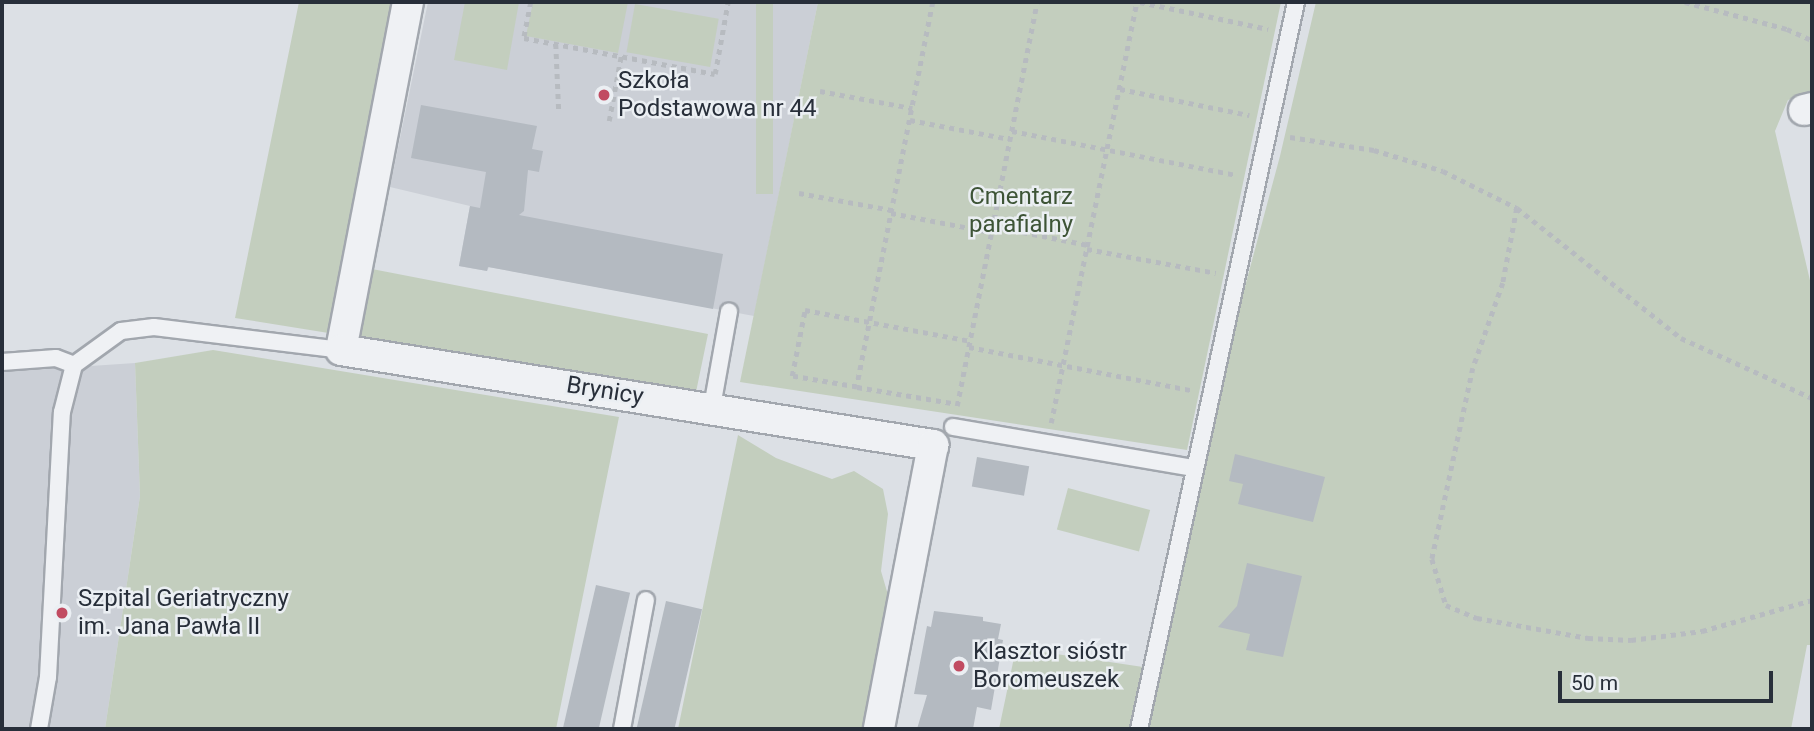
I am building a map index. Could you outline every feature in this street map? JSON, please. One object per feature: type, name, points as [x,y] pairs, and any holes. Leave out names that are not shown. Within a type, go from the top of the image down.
[{"type":"street","points":[[341,350],[408,2]]},
{"type":"street","name":"Brynicy","points":[[341,350],[712,407],[954,419]]},
{"type":"street","points":[[879,729],[954,419]]},
{"type":"lane","points":[[1139,729],[1296,2]]},
{"type":"lane","points":[[712,407],[729,312]]},
{"type":"lane","points":[[39,729],[48,677],[62,412],[74,365],[96,345],[121,331],[154,327],[341,350]]},
{"type":"lane","points":[[2,362],[56,358],[74,365]]},
{"type":"lane","points":[[954,419],[1194,468]]},
{"type":"lane","points":[[622,729],[646,600]]},
{"type":"path","points":[[531,2],[524,38],[715,74],[728,2]]},
{"type":"path","points":[[857,387],[933,2]]},
{"type":"path","points":[[1037,2],[970,344],[954,419],[857,387],[792,376],[805,310],[870,320],[970,344],[1063,365],[1193,390]]},
{"type":"path","points":[[1051,424],[1139,2],[1289,33]]},
{"type":"path","points":[[1685,2],[1787,29],[1812,40]]},
{"type":"path","points":[[1265,41],[1268,29]]},
{"type":"path","points":[[556,44],[559,112]]},
{"type":"path","points":[[608,121],[621,56]]},
{"type":"path","points":[[1120,89],[1249,114]]},
{"type":"path","points":[[820,91],[912,108]]},
{"type":"path","points":[[1246,127],[1251,102]]},
{"type":"path","points":[[910,120],[1010,139]]},
{"type":"path","points":[[1012,131],[1236,175]]},
{"type":"path","points":[[1268,134],[1374,150],[1443,171],[1517,208],[1681,338],[1812,398]]},
{"type":"path","points":[[1233,187],[1238,163]]},
{"type":"path","points":[[799,193],[1216,273]]},
{"type":"path","points":[[1517,208],[1503,283],[1473,368],[1432,559],[1446,604],[1477,618],[1588,638],[1631,640],[1702,631],[1812,600]]},
{"type":"path","points":[[1213,286],[1218,261]]},
{"type":"path","points":[[1190,404],[1195,377]]},
{"type":"path","points":[[1038,421],[1064,426]]},
{"type":"shaded area","name":"Szkoła Podstawowa nr 44","points":[[428,2],[818,2],[754,316],[489,267],[487,271],[459,266],[470,206],[390,187]]},
{"type":"shaded area","name":"Szpital Geriatryczny im. Jana Pawła II","points":[[135,363],[140,496],[105,729],[2,729],[2,372]]},
{"type":"green space","points":[[299,2],[392,2],[341,263],[708,334],[696,392],[235,318]]},
{"type":"green space","points":[[465,2],[519,2],[507,70],[454,60]]},
{"type":"green space","points":[[533,2],[628,2],[618,53],[526,36]]},
{"type":"green space","points":[[756,2],[773,2],[773,194],[756,194]]},
{"type":"green space","name":"Cmentarz parafialny","points":[[818,2],[1281,2],[1187,450],[740,382]]},
{"type":"green space","points":[[1316,2],[1812,2],[1812,94],[1788,100],[1775,131],[1812,289],[1812,645],[1807,645],[1791,729],[999,729],[1016,648],[1143,667],[1280,156]]},
{"type":"green space","points":[[635,4],[719,19],[710,67],[626,52]]},
{"type":"green space","points":[[213,350],[619,417],[556,729],[105,729],[140,496],[135,363]]},
{"type":"green space","points":[[738,435],[776,458],[832,479],[854,471],[883,489],[888,514],[881,571],[888,595],[862,729],[678,729]]},
{"type":"green space","points":[[1068,488],[1150,510],[1139,552],[1057,530]]},
{"type":"building","points":[[421,105],[537,126],[532,149],[543,151],[539,172],[528,170],[524,211],[519,215],[723,254],[713,309],[488,267],[487,271],[459,266],[470,206],[480,208],[486,172],[411,158]]},
{"type":"building","points":[[1235,454],[1325,477],[1313,522],[1238,504],[1243,484],[1229,481]]},
{"type":"building","points":[[977,457],[1029,466],[1024,496],[972,487]]},
{"type":"building","points":[[1247,563],[1302,576],[1283,657],[1246,650],[1250,634],[1218,627],[1237,606]]},
{"type":"building","points":[[596,585],[630,593],[599,729],[563,728]]},
{"type":"building","points":[[666,601],[702,609],[674,729],[637,729]]},
{"type":"building","name":"Klasztor sióstr Boromeuszek","points":[[934,611],[983,617],[983,621],[1001,624],[998,639],[1003,640],[991,710],[977,707],[973,729],[917,729],[927,695],[914,694],[927,626],[931,627]]},
{"type":"place","name":"Szkoła Podstawowa nr 44","points":[[604,95]]},
{"type":"place","name":"Szpital Geriatryczny im. Jana Pawła II","points":[[62,613]]},
{"type":"place","name":"Klasztor sióstr Boromeuszek","points":[[959,666]]}]
